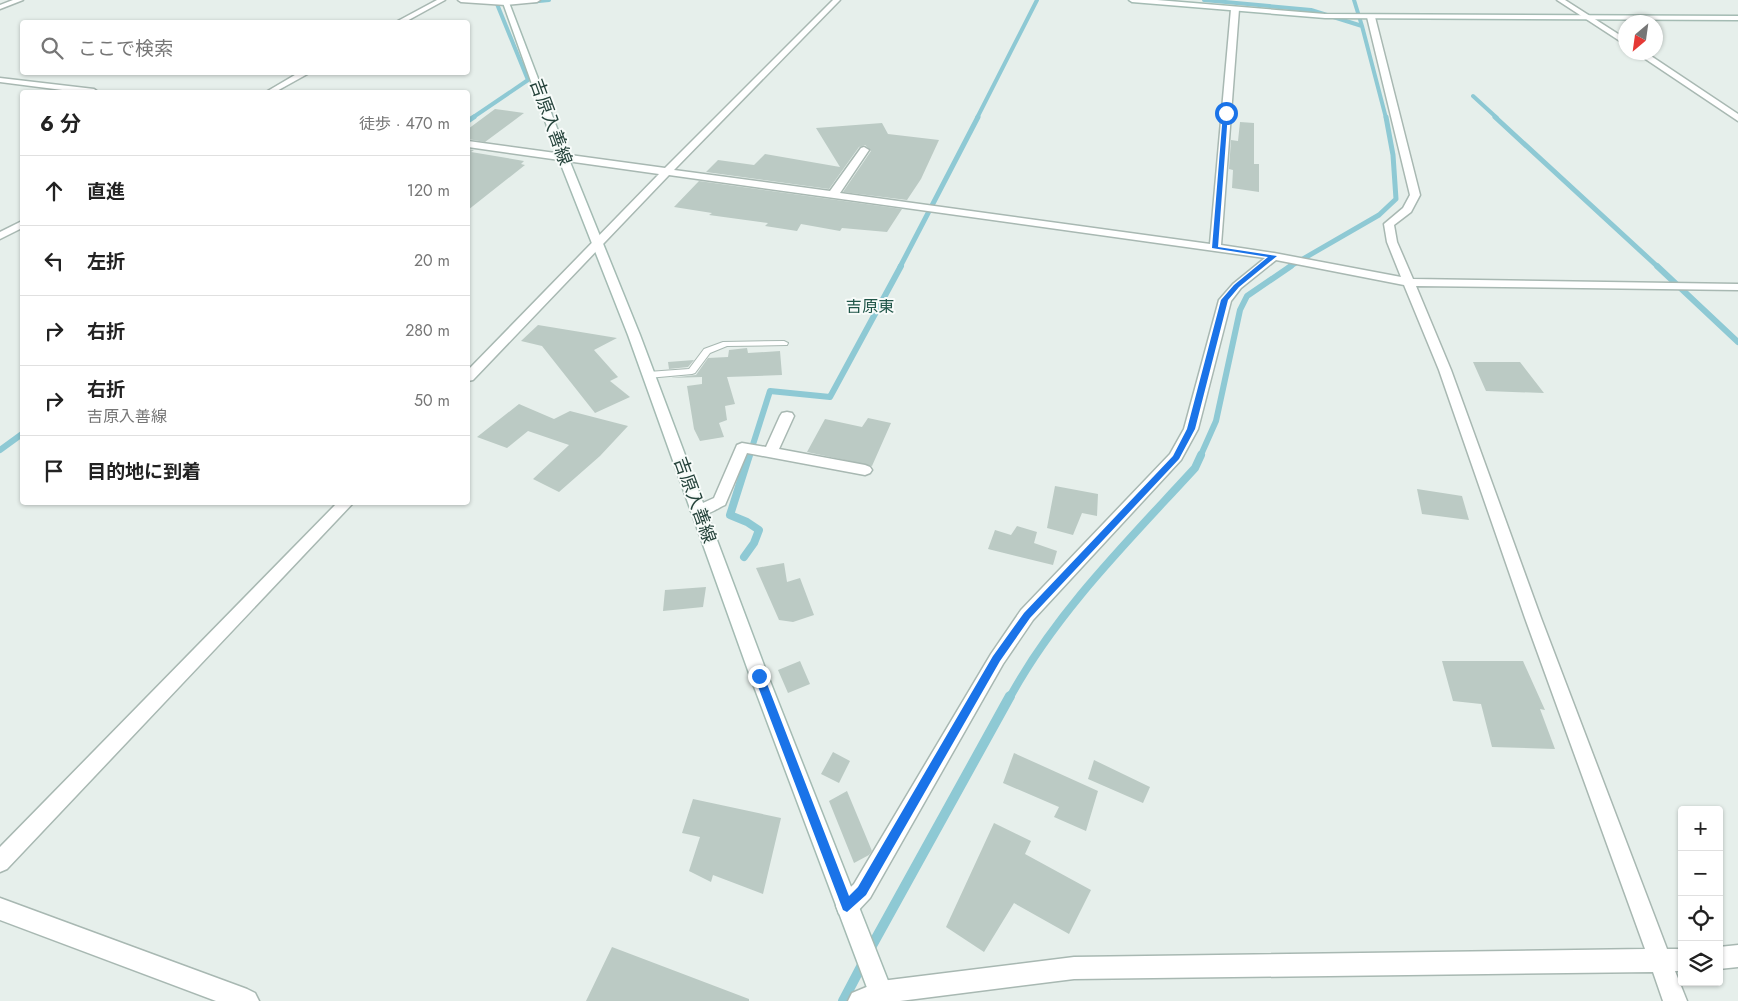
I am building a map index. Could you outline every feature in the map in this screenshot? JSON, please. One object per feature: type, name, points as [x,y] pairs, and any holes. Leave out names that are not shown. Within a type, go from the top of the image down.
[{"type":"street","points":[[0,7],[20,0]]},
{"type":"street","points":[[404,20],[442,0]]},
{"type":"street","points":[[461,0],[537,0]]},
{"type":"street","points":[[470,375],[581,262],[597,242],[837,0]]},
{"type":"street","points":[[1132,0],[1298,15],[1371,17],[1738,18]]},
{"type":"street","points":[[1560,0],[1618,38]]},
{"type":"street","name":"吉原入善線","points":[[506,1],[563,157],[648,375],[759,676],[882,997]]},
{"type":"street","points":[[1215,248],[1235,9]]},
{"type":"street","points":[[1371,17],[1395,108],[1414,196],[1407,210],[1389,224],[1392,242],[1445,370],[1533,618],[1671,961],[1675,1001]]},
{"type":"street","points":[[1651,60],[1738,118]]},
{"type":"street","points":[[274,90],[302,75]]},
{"type":"street","points":[[0,80],[78,90]]},
{"type":"street","points":[[470,144],[1274,256],[1408,282],[1738,288]]},
{"type":"street","points":[[833,195],[864,150]]},
{"type":"street","points":[[0,236],[20,225]]},
{"type":"street","points":[[847,906],[862,891],[997,658],[1027,615],[1176,457],[1191,429],[1225,300],[1236,286],[1274,256]]},
{"type":"street","points":[[772,452],[787,416]]},
{"type":"street","points":[[699,511],[720,501],[742,448],[865,470]]},
{"type":"street","points":[[0,862],[344,505]]},
{"type":"street","points":[[0,910],[247,1001]]},
{"type":"street","points":[[1723,958],[1738,956]]},
{"type":"street","points":[[860,1001],[1074,968],[1671,961]]},
{"type":"lane","points":[[648,375],[692,371],[707,351],[726,344],[784,343]]},
{"type":"building","points":[[495,109],[524,113],[485,142],[470,139],[470,128]]},
{"type":"building","points":[[1240,122],[1254,123],[1254,164],[1259,164],[1259,192],[1232,188],[1233,170],[1229,169],[1231,140],[1238,141]]},
{"type":"building","points":[[882,123],[888,134],[939,140],[921,179],[907,200],[843,192],[871,151],[865,145],[859,147],[829,189],[706,172],[718,160],[754,165],[765,154],[840,167],[816,128]]},
{"type":"building","points":[[470,149],[474,150],[471,152],[524,161],[521,164],[525,165],[470,208]]},
{"type":"building","points":[[699,181],[902,209],[887,232],[842,228],[840,231],[801,224],[797,231],[765,226],[768,223],[709,215],[712,213],[674,207]]},
{"type":"building","points":[[538,325],[617,338],[594,350],[618,377],[610,381],[630,397],[595,413],[542,346],[521,341]]},
{"type":"building","points":[[747,348],[748,353],[780,351],[782,375],[727,377],[735,404],[725,406],[727,420],[719,423],[724,437],[700,441],[694,429],[687,386],[702,384],[702,377],[670,378],[696,375],[708,358],[728,357],[729,350]]},
{"type":"building","points":[[694,360],[688,367],[669,369],[668,362]]},
{"type":"building","points":[[1473,362],[1520,362],[1544,393],[1486,391]]},
{"type":"building","points":[[519,404],[554,419],[570,411],[628,426],[600,456],[559,492],[533,479],[569,445],[528,431],[507,448],[477,437]]},
{"type":"building","points":[[868,418],[891,423],[872,466],[807,452],[825,419],[862,427]]},
{"type":"building","points":[[1055,486],[1098,494],[1097,516],[1082,513],[1073,535],[1047,528]]},
{"type":"building","points":[[1417,489],[1462,496],[1469,520],[1422,514]]},
{"type":"building","points":[[1017,526],[1037,532],[1034,543],[1057,551],[1053,565],[988,549],[995,530],[1011,535]]},
{"type":"building","points":[[784,563],[787,582],[800,578],[814,615],[793,622],[779,620],[756,568]]},
{"type":"building","points":[[706,587],[703,607],[663,611],[665,590]]},
{"type":"building","points":[[800,661],[810,684],[788,693],[778,670]]},
{"type":"building","points":[[1442,661],[1523,661],[1545,710],[1540,709],[1555,749],[1492,747],[1481,704],[1453,701]]},
{"type":"building","points":[[833,752],[850,761],[839,783],[821,774]]},
{"type":"building","points":[[1014,753],[1098,791],[1086,831],[1054,817],[1059,807],[1003,783]]},
{"type":"building","points":[[1094,760],[1150,787],[1143,803],[1088,779]]},
{"type":"building","points":[[847,791],[872,851],[869,855],[854,863],[829,801]]},
{"type":"building","points":[[693,799],[781,818],[763,894],[713,875],[711,882],[689,871],[700,837],[682,833]]},
{"type":"building","points":[[994,823],[1031,841],[1025,854],[1091,890],[1069,934],[1014,903],[984,952],[946,927]]},
{"type":"building","points":[[612,947],[749,999],[749,1001],[586,1001]]},
{"type":"waterway","points":[[529,2],[549,0]]},
{"type":"waterway","points":[[977,118],[1037,0]]},
{"type":"waterway","points":[[1204,0],[1311,10],[1362,26]]},
{"type":"waterway","points":[[1354,0],[1362,26]]},
{"type":"waterway","points":[[472,118],[528,80],[497,4],[505,3]]},
{"type":"waterway","points":[[1362,26],[1386,118]]},
{"type":"waterway","points":[[1473,96],[1497,118]]},
{"type":"waterway","points":[[470,120],[474,117]]},
{"type":"waterway","points":[[900,267],[978,117]]},
{"type":"waterway","points":[[1289,267],[1379,215],[1396,199],[1393,155],[1386,117]]},
{"type":"waterway","points":[[1495,117],[1658,267]]},
{"type":"waterway","points":[[749,457],[770,391],[830,397],[901,266]]},
{"type":"waterway","points":[[1200,457],[1216,421],[1240,310],[1247,296],[1291,266]]},
{"type":"waterway","points":[[1657,266],[1738,342]]},
{"type":"waterway","points":[[0,450],[20,435]]},
{"type":"waterway","points":[[744,557],[754,543],[759,530],[747,522],[730,515],[749,455]]},
{"type":"waterway","points":[[1010,697],[1049,635],[1095,577],[1195,468],[1201,455]]},
{"type":"waterway","points":[[869,951],[1010,696]]},
{"type":"waterway","points":[[843,1001],[864,961]]},
{"type":"district","name":"吉原東","points":[[870,306]]},
{"type":"route","points":[[759,676],[847,906],[862,891],[997,658],[1027,615],[1176,457],[1191,429],[1220,313],[1225,300],[1236,286],[1274,256],[1215,248],[1226,113]]}]
